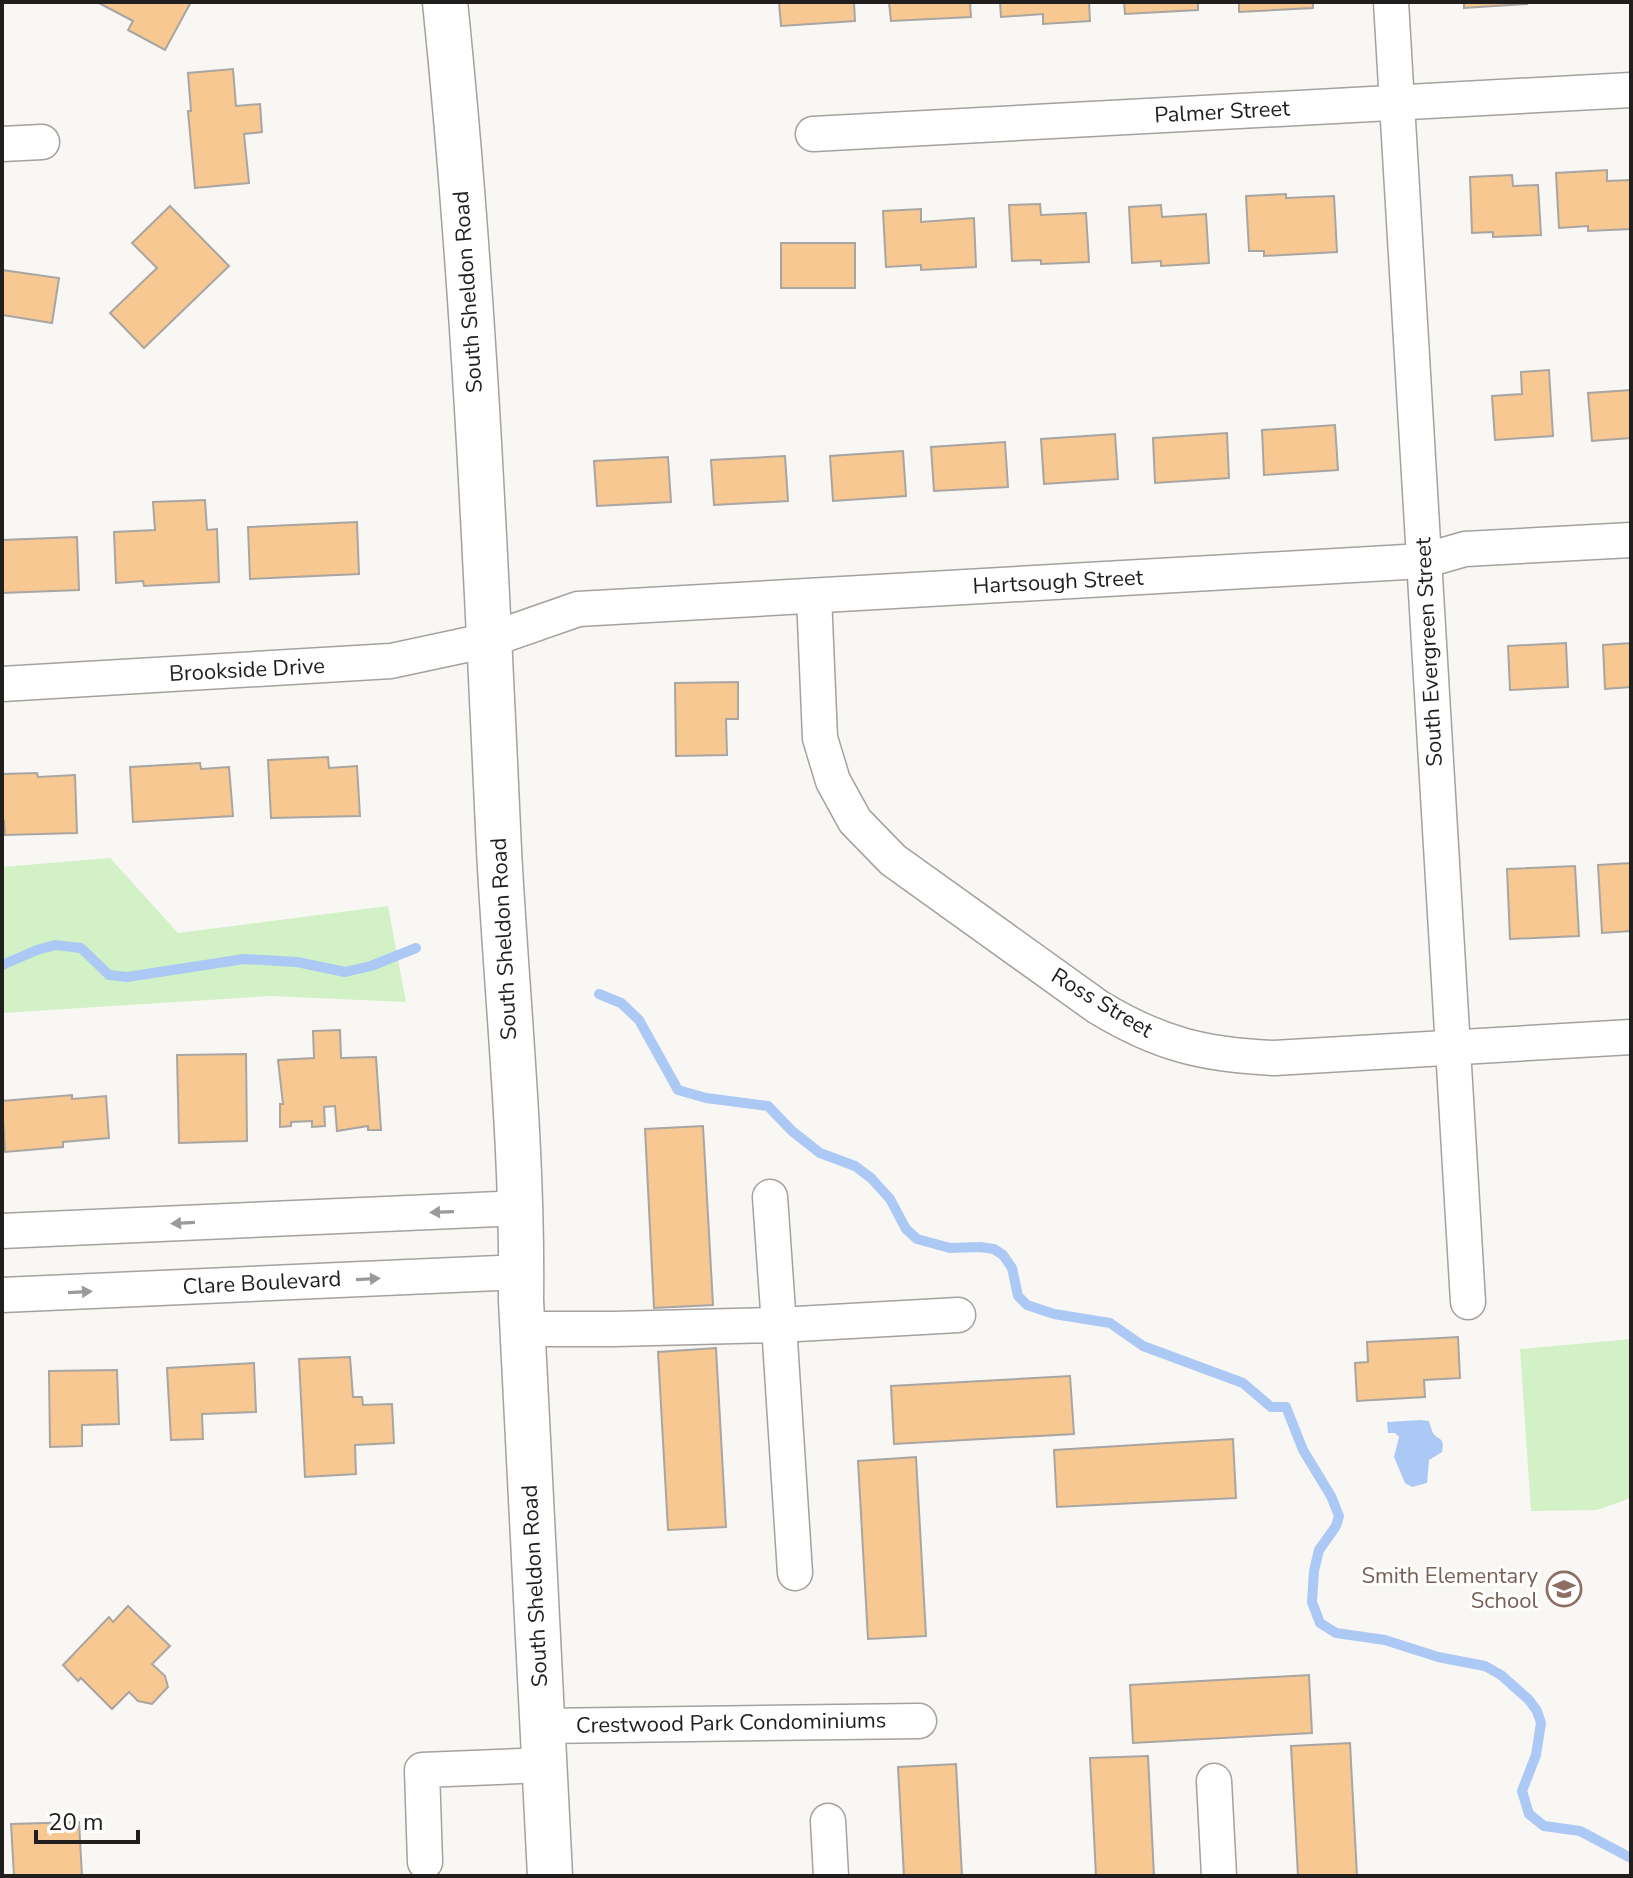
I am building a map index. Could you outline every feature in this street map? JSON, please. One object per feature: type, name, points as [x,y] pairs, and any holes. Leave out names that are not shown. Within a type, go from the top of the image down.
[{"type":"main road","name":"South Sheldon Road","points":[[445,2],[462,201],[489,640],[520,1208],[523,1329],[550,1876]]},
{"type":"street","name":"South Evergreen Street","points":[[1391,2],[1468,1302]]},
{"type":"street","name":"Palmer Street","points":[[813,134],[1631,90]]},
{"type":"street","points":[[2,144],[42,142]]},
{"type":"street","name":"Hartsough Street","points":[[489,640],[578,609],[1423,561],[1465,549],[1631,540]]},
{"type":"street","name":"Ross Street","points":[[814,596],[820,738],[833,781],[855,821],[893,860],[1098,1007],[1156,1037],[1188,1048],[1230,1056],[1274,1058],[1631,1037]]},
{"type":"street","name":"Brookside Drive","points":[[2,684],[391,661],[489,640]]},
{"type":"street","points":[[770,1197],[795,1573]]},
{"type":"street","points":[[2,1231],[520,1208]]},
{"type":"street","name":"Clare Boulevard","points":[[2,1295],[522,1272]]},
{"type":"street","points":[[523,1329],[779,1325],[958,1315]]},
{"type":"street","name":"Crestwood Park Condominiums","points":[[425,1862],[422,1770],[543,1746],[919,1721]]},
{"type":"street","points":[[1214,1781],[1219,1876]]},
{"type":"street","points":[[828,1821],[831,1876]]},
{"type":"green space","points":[[110,858],[178,933],[388,906],[406,1002],[270,996],[2,1013],[2,867]]},
{"type":"green space","points":[[1631,1339],[1631,1498],[1597,1510],[1531,1511],[1520,1349]]},
{"type":"water","points":[[1429,1421],[1443,1447],[1442,1452],[1429,1460],[1427,1483],[1412,1487],[1405,1483],[1394,1457],[1399,1437],[1388,1433],[1387,1422]]},
{"type":"building","points":[[97,2],[191,2],[165,50],[128,30],[133,21]]},
{"type":"building","points":[[779,2],[854,2],[855,21],[781,26]]},
{"type":"building","points":[[889,2],[970,2],[971,17],[891,21]]},
{"type":"building","points":[[1000,2],[1089,2],[1090,21],[1043,24],[1043,14],[1001,17]]},
{"type":"building","points":[[1124,2],[1198,2],[1198,10],[1125,14]]},
{"type":"building","points":[[1239,2],[1313,2],[1313,8],[1239,12]]},
{"type":"building","points":[[1464,2],[1527,2],[1527,4],[1464,8]]},
{"type":"building","points":[[233,69],[236,106],[260,104],[262,132],[244,134],[249,183],[195,188],[188,73]]},
{"type":"building","points":[[1607,170],[1607,181],[1631,180],[1631,229],[1588,231],[1588,226],[1559,228],[1556,173]]},
{"type":"building","points":[[1512,175],[1513,186],[1538,185],[1541,235],[1493,237],[1493,232],[1472,233],[1470,177]]},
{"type":"building","points":[[1286,194],[1286,198],[1334,196],[1337,252],[1264,256],[1264,251],[1249,251],[1246,196]]},
{"type":"building","points":[[1040,204],[1041,215],[1086,213],[1089,262],[1041,264],[1041,260],[1012,261],[1009,205]]},
{"type":"building","points":[[1161,205],[1162,217],[1206,214],[1209,263],[1161,266],[1161,261],[1132,263],[1129,207]]},
{"type":"building","points":[[170,206],[229,266],[144,348],[110,313],[157,268],[132,243]]},
{"type":"building","points":[[921,209],[921,222],[974,218],[976,267],[921,270],[921,265],[886,267],[883,211]]},
{"type":"building","points":[[781,243],[855,243],[855,288],[781,288]]},
{"type":"building","points":[[2,270],[59,278],[52,323],[2,315]]},
{"type":"building","points":[[1549,370],[1553,436],[1495,440],[1492,396],[1522,394],[1521,372]]},
{"type":"building","points":[[1631,390],[1631,438],[1592,441],[1588,393]]},
{"type":"building","points":[[1335,425],[1338,470],[1264,475],[1262,430]]},
{"type":"building","points":[[1227,433],[1229,478],[1155,483],[1153,438]]},
{"type":"building","points":[[1115,434],[1118,479],[1044,484],[1041,439]]},
{"type":"building","points":[[1005,442],[1008,487],[934,491],[931,447]]},
{"type":"building","points":[[903,451],[906,496],[833,501],[830,456]]},
{"type":"building","points":[[785,456],[788,501],[714,505],[711,460]]},
{"type":"building","points":[[668,457],[671,502],[597,506],[594,461]]},
{"type":"building","points":[[205,500],[207,530],[217,529],[219,582],[144,586],[143,581],[116,583],[114,532],[155,530],[153,502]]},
{"type":"building","points":[[357,522],[359,574],[250,579],[248,527]]},
{"type":"building","points":[[77,537],[79,590],[2,593],[2,540]]},
{"type":"building","points":[[1566,643],[1568,687],[1510,690],[1508,646]]},
{"type":"building","points":[[1631,643],[1631,687],[1605,689],[1603,645]]},
{"type":"building","points":[[738,682],[738,719],[726,719],[727,755],[676,756],[675,683]]},
{"type":"building","points":[[328,757],[329,768],[357,766],[360,816],[271,818],[268,760]]},
{"type":"building","points":[[200,763],[201,769],[229,767],[233,816],[133,822],[130,767]]},
{"type":"building","points":[[37,773],[38,777],[75,775],[77,833],[5,835],[2,774]]},
{"type":"building","points":[[1631,863],[1631,931],[1602,933],[1598,865]]},
{"type":"building","points":[[1575,866],[1579,936],[1510,939],[1507,869]]},
{"type":"building","points":[[340,1030],[341,1058],[376,1057],[381,1130],[368,1130],[368,1126],[337,1131],[335,1106],[324,1107],[325,1126],[312,1127],[312,1121],[291,1122],[291,1126],[280,1127],[280,1104],[283,1104],[278,1060],[314,1058],[313,1031]]},
{"type":"building","points":[[246,1054],[247,1141],[179,1143],[177,1055]]},
{"type":"building","points":[[72,1095],[72,1099],[106,1096],[109,1138],[63,1142],[63,1147],[5,1152],[2,1101]]},
{"type":"building","points":[[703,1126],[713,1305],[654,1308],[645,1129]]},
{"type":"building","points":[[1458,1337],[1460,1378],[1424,1380],[1425,1397],[1357,1401],[1355,1363],[1368,1362],[1367,1342]]},
{"type":"building","points":[[716,1348],[726,1527],[668,1530],[658,1352]]},
{"type":"building","points":[[350,1357],[353,1397],[362,1397],[363,1405],[392,1404],[394,1443],[355,1445],[356,1474],[305,1477],[299,1359]]},
{"type":"building","points":[[254,1363],[256,1412],[202,1414],[203,1439],[171,1440],[167,1368]]},
{"type":"building","points":[[117,1370],[119,1424],[82,1425],[82,1446],[50,1447],[49,1371]]},
{"type":"building","points":[[1070,1376],[1074,1434],[894,1444],[891,1386]]},
{"type":"building","points":[[1233,1439],[1236,1498],[1057,1507],[1054,1450]]},
{"type":"building","points":[[916,1457],[926,1636],[868,1639],[858,1461]]},
{"type":"building","points":[[128,1606],[170,1646],[152,1664],[165,1676],[168,1687],[152,1704],[138,1701],[129,1692],[112,1709],[63,1665],[109,1617],[113,1622]]},
{"type":"building","points":[[1309,1675],[1312,1733],[1133,1743],[1130,1685]]},
{"type":"building","points":[[1350,1743],[1357,1876],[1298,1876],[1291,1746]]},
{"type":"building","points":[[1148,1756],[1154,1876],[1096,1876],[1090,1758]]},
{"type":"building","points":[[956,1764],[962,1876],[904,1876],[898,1767]]},
{"type":"building","points":[[79,1822],[82,1876],[14,1876],[11,1824]]},
{"type":"waterway","points":[[2,965],[55,945],[81,948],[109,975],[127,977],[244,959],[297,962],[345,972],[371,966],[416,948]]},
{"type":"waterway","points":[[599,994],[621,1003],[639,1020],[678,1090],[706,1098],[768,1106],[792,1131],[820,1153],[855,1166],[871,1178],[890,1199],[906,1229],[917,1239],[950,1248],[994,1249],[1003,1255],[1012,1268],[1018,1296],[1027,1305],[1054,1314],[1110,1323],[1143,1346],[1243,1383],[1271,1407],[1286,1407],[1303,1450],[1331,1496],[1339,1516],[1336,1526],[1319,1550],[1314,1571],[1312,1602],[1320,1623],[1336,1633],[1385,1640],[1438,1657],[1485,1666],[1501,1675],[1529,1700],[1541,1723],[1536,1755],[1522,1791],[1529,1814],[1544,1826],[1580,1831],[1631,1858]]},
{"type":"place","name":"Smith Elementary School","points":[[1564,1589]]}]
